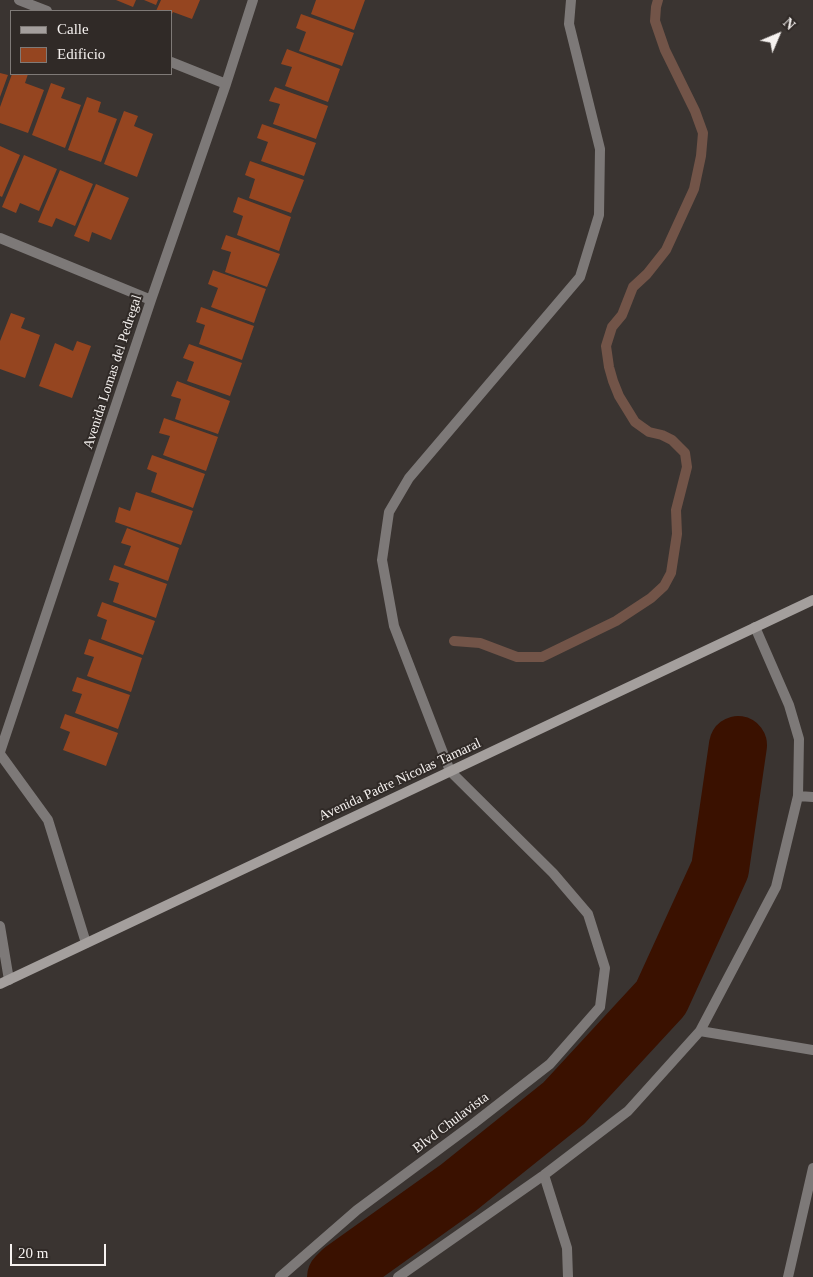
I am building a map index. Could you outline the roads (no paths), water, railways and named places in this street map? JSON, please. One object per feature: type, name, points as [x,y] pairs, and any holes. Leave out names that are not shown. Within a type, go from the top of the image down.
[{"type":"street","points":[[19,0],[44,10]]},
{"type":"street","name":"Avenida Lomas del Pedregal","points":[[86,943],[48,820],[0,753],[253,0]]},
{"type":"street","points":[[450,771],[394,626],[382,560],[389,512],[409,478],[580,277],[599,215],[600,149],[569,24],[571,0]]},
{"type":"street","points":[[172,62],[226,84]]},
{"type":"street","points":[[0,238],[151,300]]},
{"type":"street","name":"Avenida Padre Nicolas Tamaral","points":[[5,982],[813,600]]},
{"type":"street","points":[[398,1277],[544,1176],[628,1111],[700,1031],[776,887],[798,796],[799,739],[788,705],[755,627]]},
{"type":"street","name":"Blvd Chulavista","points":[[280,1277],[357,1210],[550,1064],[600,1007],[605,968],[588,914],[553,873],[450,771]]},
{"type":"street","points":[[798,796],[813,797]]},
{"type":"street","points":[[0,926],[5,982]]},
{"type":"street","points":[[700,1031],[813,1050]]},
{"type":"street","points":[[788,1277],[813,1168]]},
{"type":"street","points":[[544,1176],[567,1248],[568,1277]]},
{"type":"waterway","points":[[454,641],[480,643],[517,657],[542,657],[616,621],[651,598],[664,586],[671,573],[677,534],[676,510],[687,467],[685,453],[672,440],[649,432],[635,422],[619,396],[613,381],[606,346],[612,327],[622,315],[633,287],[647,274],[666,250],[694,189],[701,156],[703,133],[695,111],[665,50],[655,21],[658,0]]},
{"type":"waterway","points":[[336,1277],[343,1270],[458,1188],[564,1103],[661,998],[720,869],[738,745]]}]
